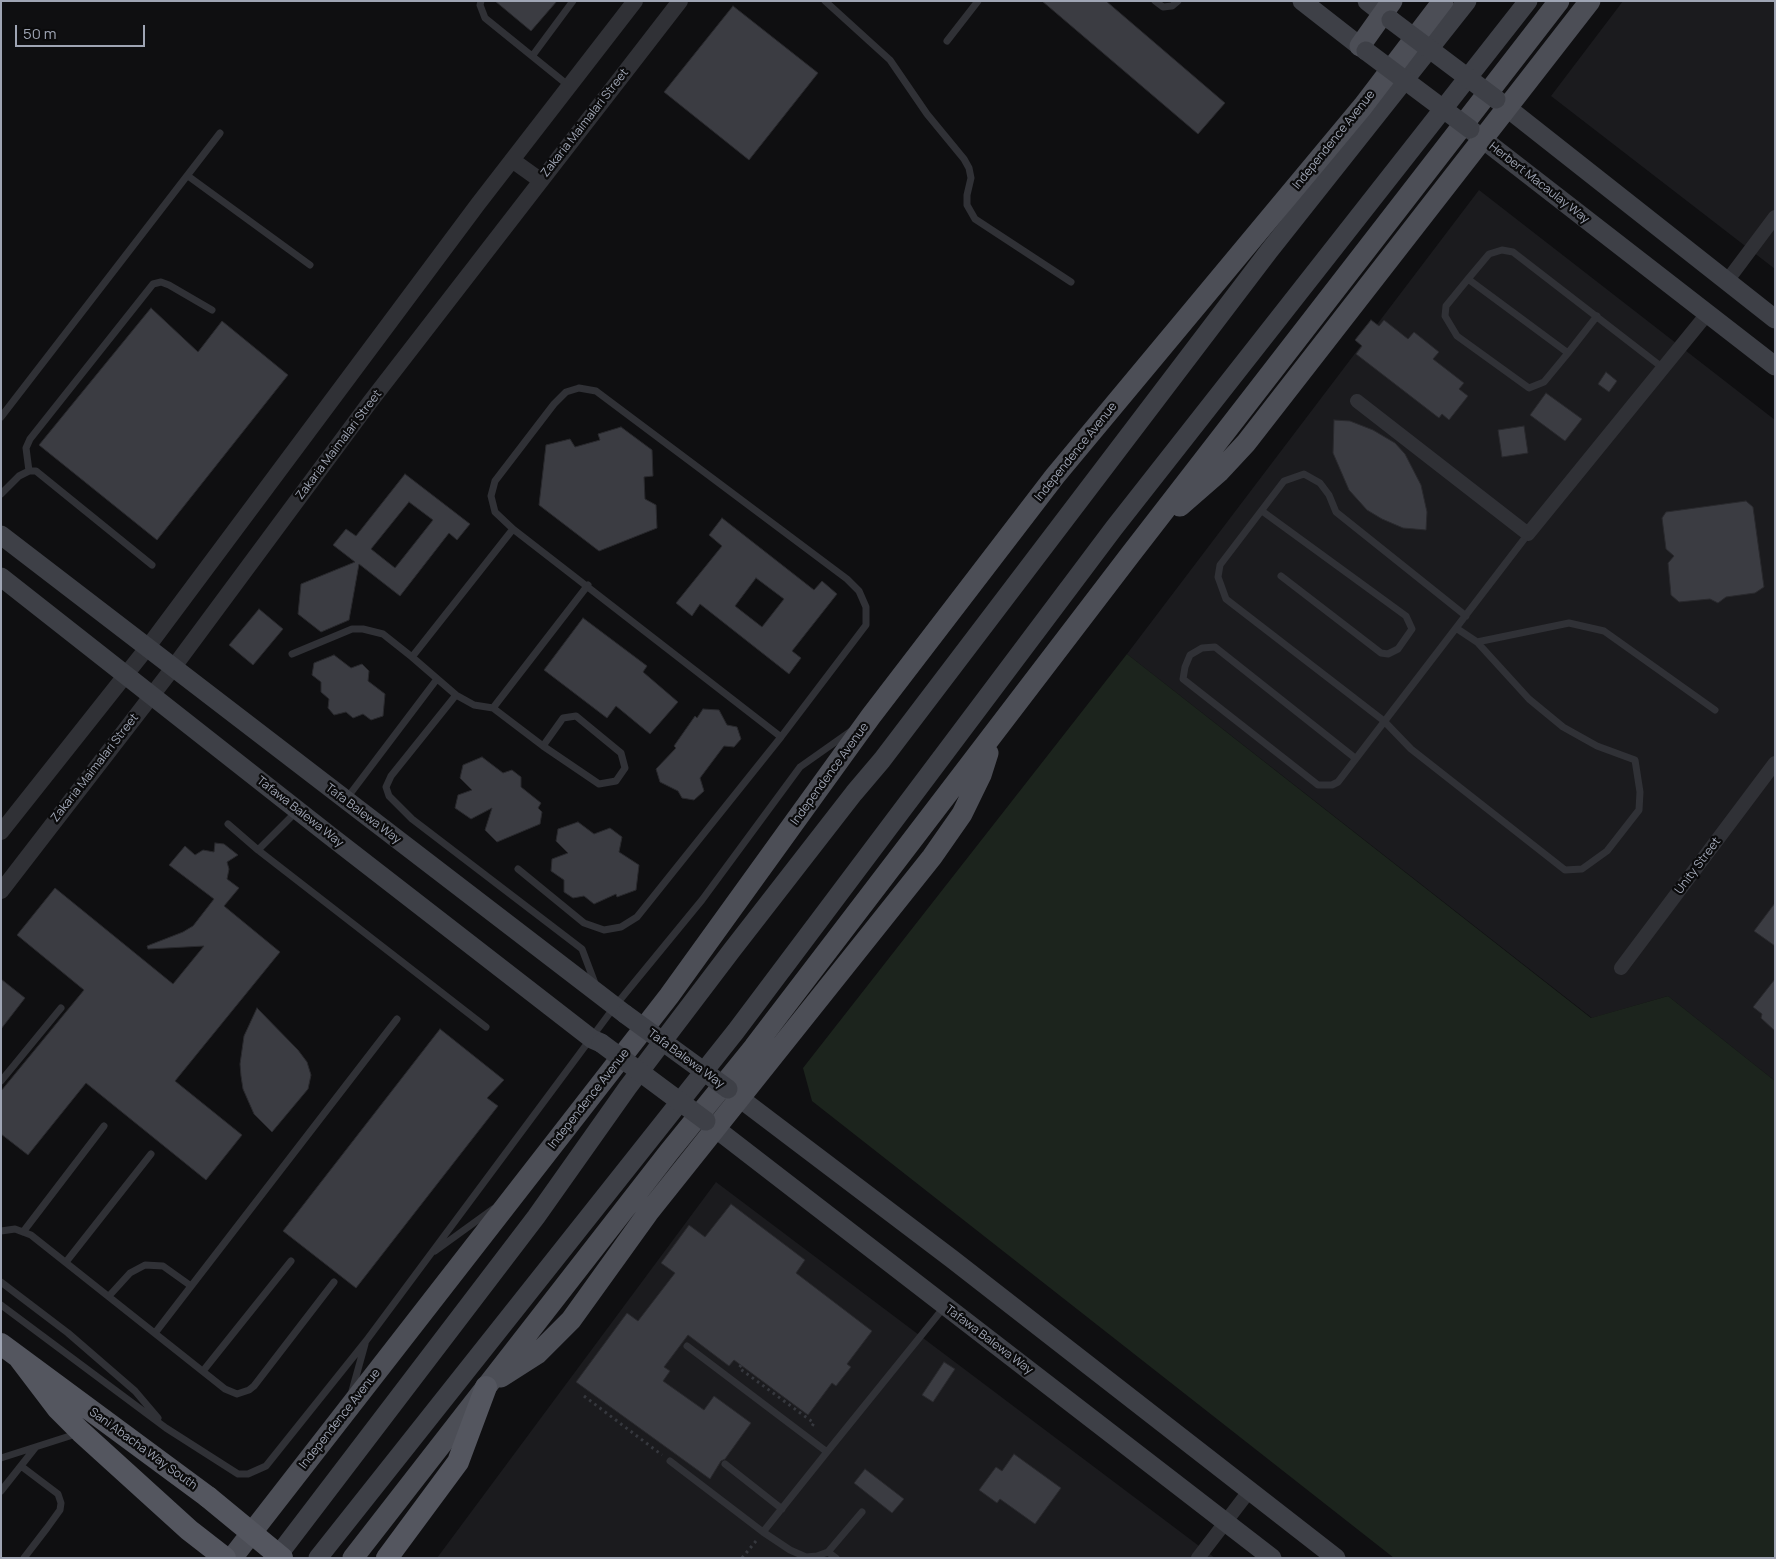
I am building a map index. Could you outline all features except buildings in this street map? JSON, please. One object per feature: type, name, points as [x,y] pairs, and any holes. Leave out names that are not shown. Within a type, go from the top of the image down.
[{"type":"highway","name":"Sani Abacha Way South","points":[[1,1344],[208,1497],[282,1558]]},
{"type":"highway","points":[[20,1358],[58,1409],[81,1432],[189,1530],[225,1558]]},
{"type":"highway","points":[[387,1558],[458,1462],[486,1387]]},
{"type":"main road","name":"Herbert Macaulay Way","points":[[1302,1],[1775,366]]},
{"type":"main road","name":"Independence Avenue","points":[[232,1558],[669,996],[871,716],[1056,476],[1363,106],[1443,1]]},
{"type":"main road","name":"Independence Avenue","points":[[276,1558],[536,1217],[628,1087],[848,800],[882,760],[1269,251],[1467,1]]},
{"type":"main road","points":[[318,1558],[736,1031],[920,783],[1114,528],[1528,1]]},
{"type":"main road","points":[[353,1558],[945,799],[1130,555],[1559,1]]},
{"type":"main road","points":[[1147,533],[1219,472],[1246,443],[1476,134],[1590,1]]},
{"type":"main road","points":[[1363,48],[1379,7],[1775,319]]},
{"type":"main road","name":"Tafa Balewa Way","points":[[1,535],[599,994],[734,1094],[1336,1558]]},
{"type":"main road","name":"Tafawa Balewa Way","points":[[1,578],[597,1041]]},
{"type":"main road","points":[[486,1387],[538,1354],[570,1320],[734,1094],[932,857],[962,814],[981,775],[993,737]]},
{"type":"main road","points":[[597,1041],[712,1125]]},
{"type":"main road","name":"Tafawa Balewa Way","points":[[712,1125],[1272,1558]]},
{"type":"street","points":[[1,832],[147,648],[339,387],[635,1]]},
{"type":"street","name":"Zakaria Maimalari Street","points":[[1,891],[173,668],[370,402],[680,1]]},
{"type":"street","points":[[512,160],[540,180]]},
{"type":"street","points":[[1727,281],[1775,218]]},
{"type":"street","points":[[1357,401],[1528,534],[1707,314]]},
{"type":"street","name":"Unity Street","points":[[1621,968],[1775,763]]},
{"type":"street","points":[[1198,1558],[1250,1490]]},
{"type":"lane","points":[[481,1],[480,5],[486,18],[569,86]]},
{"type":"lane","points":[[533,55],[572,1]]},
{"type":"lane","points":[[825,1],[890,60],[927,114],[964,160],[969,168],[970,178],[966,195],[968,206],[975,219],[1071,282]]},
{"type":"lane","points":[[947,41],[978,1]]},
{"type":"lane","points":[[1155,1],[1163,7],[1172,6],[1178,1]]},
{"type":"lane","points":[[1,417],[220,133]]},
{"type":"lane","points":[[188,176],[310,265]]},
{"type":"lane","points":[[1597,316],[1544,382],[1530,388],[1457,336],[1448,325],[1445,316],[1446,306],[1489,254],[1502,250],[1513,252],[1597,316],[1663,368]]},
{"type":"lane","points":[[1468,279],[1568,353]]},
{"type":"lane","points":[[29,471],[26,448],[30,439],[153,284],[161,282],[169,285],[212,310]]},
{"type":"lane","points":[[518,869],[584,923],[604,930],[621,927],[637,916],[781,737],[866,625],[866,608],[859,591],[847,579],[596,391],[579,388],[566,392],[554,404],[495,481],[491,496],[495,512],[513,529],[588,585],[781,737]]},
{"type":"lane","points":[[1,494],[19,476],[29,471],[36,471],[152,565]]},
{"type":"lane","points":[[1456,628],[1477,642],[1529,699],[1563,727],[1597,746],[1635,760],[1640,792],[1639,810],[1607,851],[1582,868],[1565,870],[1411,749],[1384,721],[1226,599],[1218,577],[1220,565],[1284,480],[1304,474],[1320,483],[1329,494],[1336,512],[1466,616]]},
{"type":"lane","points":[[1262,511],[1406,616],[1412,629],[1398,649],[1388,654],[1381,653],[1281,576]]},
{"type":"lane","points":[[412,657],[513,529]]},
{"type":"lane","points":[[1355,758],[1215,646],[1202,648],[1190,655],[1184,667],[1183,679],[1318,786],[1326,787],[1338,782],[1528,534]]},
{"type":"lane","points":[[494,708],[588,585]]},
{"type":"lane","points":[[1477,642],[1569,623],[1604,630],[1715,710]]},
{"type":"lane","points":[[292,654],[352,629],[363,629],[383,634],[456,695],[474,705],[494,708],[543,746],[599,784],[616,781],[625,768],[621,753],[576,716],[563,718],[543,746]]},
{"type":"lane","points":[[346,800],[437,679]]},
{"type":"lane","points":[[456,695],[391,776],[386,787],[389,796],[412,819],[582,949],[599,994]]},
{"type":"lane","points":[[1,1305],[166,1428],[238,1474],[258,1471],[266,1466],[366,1341],[430,1255],[597,1041],[800,767],[871,716]]},
{"type":"lane","points":[[258,850],[298,810]]},
{"type":"lane","points":[[228,824],[258,850],[486,1027]]},
{"type":"lane","points":[[1,1081],[61,1008]]},
{"type":"lane","points":[[155,1333],[397,1018]]},
{"type":"lane","points":[[23,1232],[104,1126]]},
{"type":"lane","points":[[66,1262],[151,1154]]},
{"type":"lane","points":[[430,1255],[516,1193]]},
{"type":"lane","points":[[2,1230],[15,1229],[31,1234],[230,1392],[237,1394],[249,1390],[334,1282]]},
{"type":"lane","points":[[203,1371],[292,1261]]},
{"type":"lane","points":[[109,1296],[130,1273],[146,1265],[163,1266],[191,1286]]},
{"type":"lane","points":[[1,1282],[68,1333],[136,1391],[166,1428]]},
{"type":"lane","points":[[763,1532],[945,1306]]},
{"type":"lane","points":[[347,1410],[366,1341]]},
{"type":"lane","points":[[687,1346],[827,1452]]},
{"type":"lane","points":[[1,1458],[81,1432]]},
{"type":"lane","points":[[1,1491],[36,1447]]},
{"type":"lane","points":[[670,1461],[763,1532],[790,1550],[806,1557],[818,1556],[828,1552],[862,1512]]},
{"type":"lane","points":[[725,1464],[782,1509]]},
{"type":"lane","points":[[21,1466],[58,1494],[60,1503],[60,1510],[24,1558]]},
{"type":"lane","points":[[828,1552],[836,1558]]},
{"type":"path","points":[[584,1396],[670,1461]]},
{"type":"path","points":[[742,1558],[763,1532]]},
{"type":"shaded area","points":[[1623,1],[1775,1],[1775,269],[1551,96]]},
{"type":"shaded area","points":[[1479,190],[1775,420],[1775,1081],[1668,996],[1592,1018],[1127,654]]},
{"type":"shaded area","points":[[1127,654],[1591,1018],[1668,996],[1775,1081],[1775,1558],[1394,1558],[812,1101],[803,1068]]},
{"type":"shaded area","points":[[716,1182],[1215,1558],[437,1558]]}]
